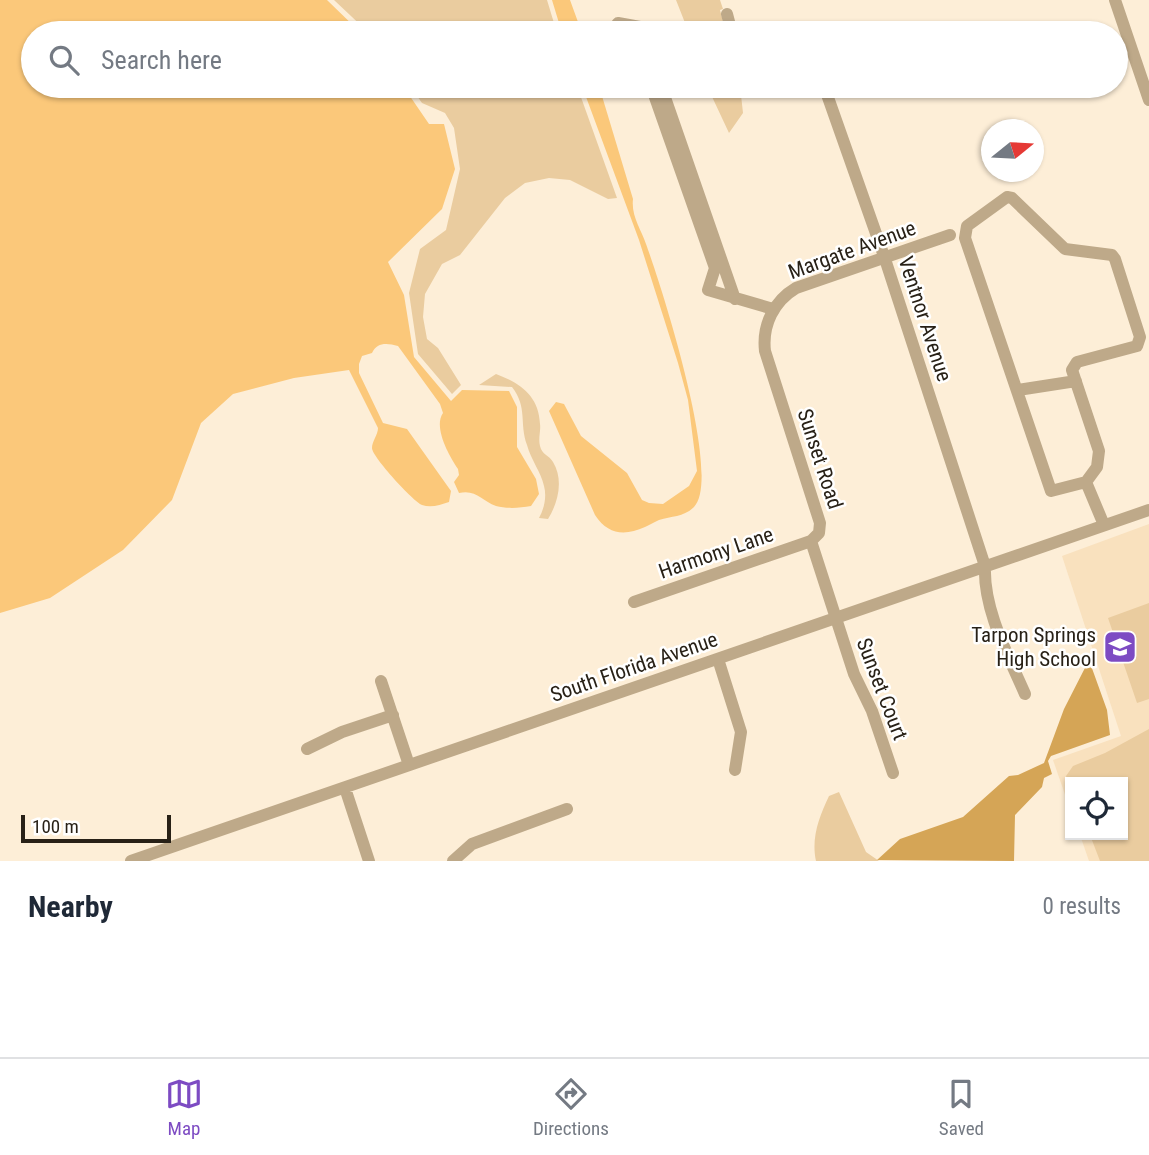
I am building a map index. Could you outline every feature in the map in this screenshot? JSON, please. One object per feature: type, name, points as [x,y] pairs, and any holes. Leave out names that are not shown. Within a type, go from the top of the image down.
[{"type":"street","points":[[1115,0],[1122,21]]},
{"type":"street","points":[[727,14],[729,21]]},
{"type":"street","points":[[1128,38],[1149,100]]},
{"type":"street","points":[[655,98],[715,268],[708,290],[773,309]]},
{"type":"street","points":[[666,98],[735,299]]},
{"type":"street","name":"Ventnor Avenue","points":[[828,98],[885,258],[985,566],[984,579],[995,619],[1025,694]]},
{"type":"street","points":[[1007,197],[1012,198],[1065,249],[1108,254],[1115,259],[1140,341],[1137,346],[1077,362],[1072,370],[1076,381],[1099,451],[1097,467],[1086,482],[1051,491],[964,233],[967,226],[1007,197]]},
{"type":"street","name":"Margate Avenue","points":[[773,309],[783,296],[800,285],[950,235]]},
{"type":"street","name":"Sunset Road","points":[[773,309],[766,331],[765,351],[820,520],[819,533],[811,541],[836,618]]},
{"type":"street","points":[[1018,390],[1076,381]]},
{"type":"street","points":[[1086,482],[1104,525]]},
{"type":"street","name":"South Florida Avenue","points":[[135,860],[1149,510]]},
{"type":"street","name":"Harmony Lane","points":[[634,602],[811,541]]},
{"type":"street","name":"Sunset Court","points":[[836,618],[854,674],[872,711],[893,773]]},
{"type":"street","points":[[718,659],[741,732],[734,770]]},
{"type":"street","points":[[381,681],[409,765]]},
{"type":"street","points":[[307,749],[342,732],[393,715]]},
{"type":"street","points":[[345,788],[369,861]]},
{"type":"street","points":[[453,861],[472,844],[567,809]]},
{"type":"shaded area","points":[[0,0],[327,0],[349,21],[21,21],[21,98],[411,98],[429,124],[444,124],[455,169],[442,209],[388,262],[404,295],[414,357],[451,401],[462,390],[509,391],[517,407],[517,447],[536,479],[539,494],[531,506],[514,508],[491,504],[474,494],[459,493],[454,482],[459,475],[458,469],[441,433],[440,419],[443,413],[440,404],[398,346],[383,344],[372,353],[362,356],[359,373],[383,423],[407,429],[451,491],[449,502],[422,505],[379,460],[372,448],[378,428],[349,370],[294,378],[233,394],[201,423],[172,500],[123,550],[50,598],[0,613]]},
{"type":"shaded area","points":[[334,0],[547,0],[553,21],[356,21]]},
{"type":"shaded area","points":[[552,0],[570,0],[578,21],[558,21]]},
{"type":"shaded area","points":[[676,0],[720,0],[723,21],[684,21]]},
{"type":"shaded area","points":[[418,98],[581,98],[617,198],[608,199],[570,180],[549,178],[525,183],[505,198],[460,255],[442,264],[425,294],[423,317],[427,339],[438,348],[461,385],[452,394],[418,354],[409,293],[420,249],[446,230],[460,169],[454,128],[445,113],[422,103]]},
{"type":"shaded area","points":[[586,98],[603,98],[633,199],[635,217],[654,266],[675,337],[696,421],[701,459],[701,489],[694,507],[638,530],[617,532],[605,527],[595,515],[549,411],[556,402],[564,404],[581,436],[627,473],[642,500],[649,503],[663,504],[689,486],[697,471],[688,400],[639,240]]},
{"type":"shaded area","points":[[713,98],[741,98],[743,113],[729,133]]},
{"type":"shaded area","points":[[496,374],[527,392],[539,414],[540,446],[553,462],[559,484],[555,506],[548,519],[539,518],[545,490],[527,445],[522,409],[517,395],[512,387],[479,385]]},
{"type":"shaded area","name":"Tarpon Springs High School","points":[[1149,524],[1149,861],[1089,861],[1082,840],[1128,840],[1128,777],[1065,777],[1065,795],[1053,760],[1121,736],[1062,556]]},
{"type":"shaded area","points":[[1149,603],[1149,699],[1137,703],[1108,618]]},
{"type":"shaded area","points":[[1089,660],[1107,710],[1110,735],[1051,756],[1048,761],[1052,774],[1044,778],[1042,787],[1015,815],[1014,861],[877,860],[900,839],[963,817],[1009,776],[1018,775],[1044,763],[1064,709]]},
{"type":"shaded area","points":[[1149,729],[1149,861],[1100,861],[1092,840],[1128,840],[1128,777],[1066,776],[1073,766],[1105,753]]},
{"type":"shaded area","points":[[839,792],[866,852],[879,861],[816,861],[815,836],[819,820],[829,796]]},
{"type":"place","name":"Tarpon Springs High School","points":[[1120,647]]}]
